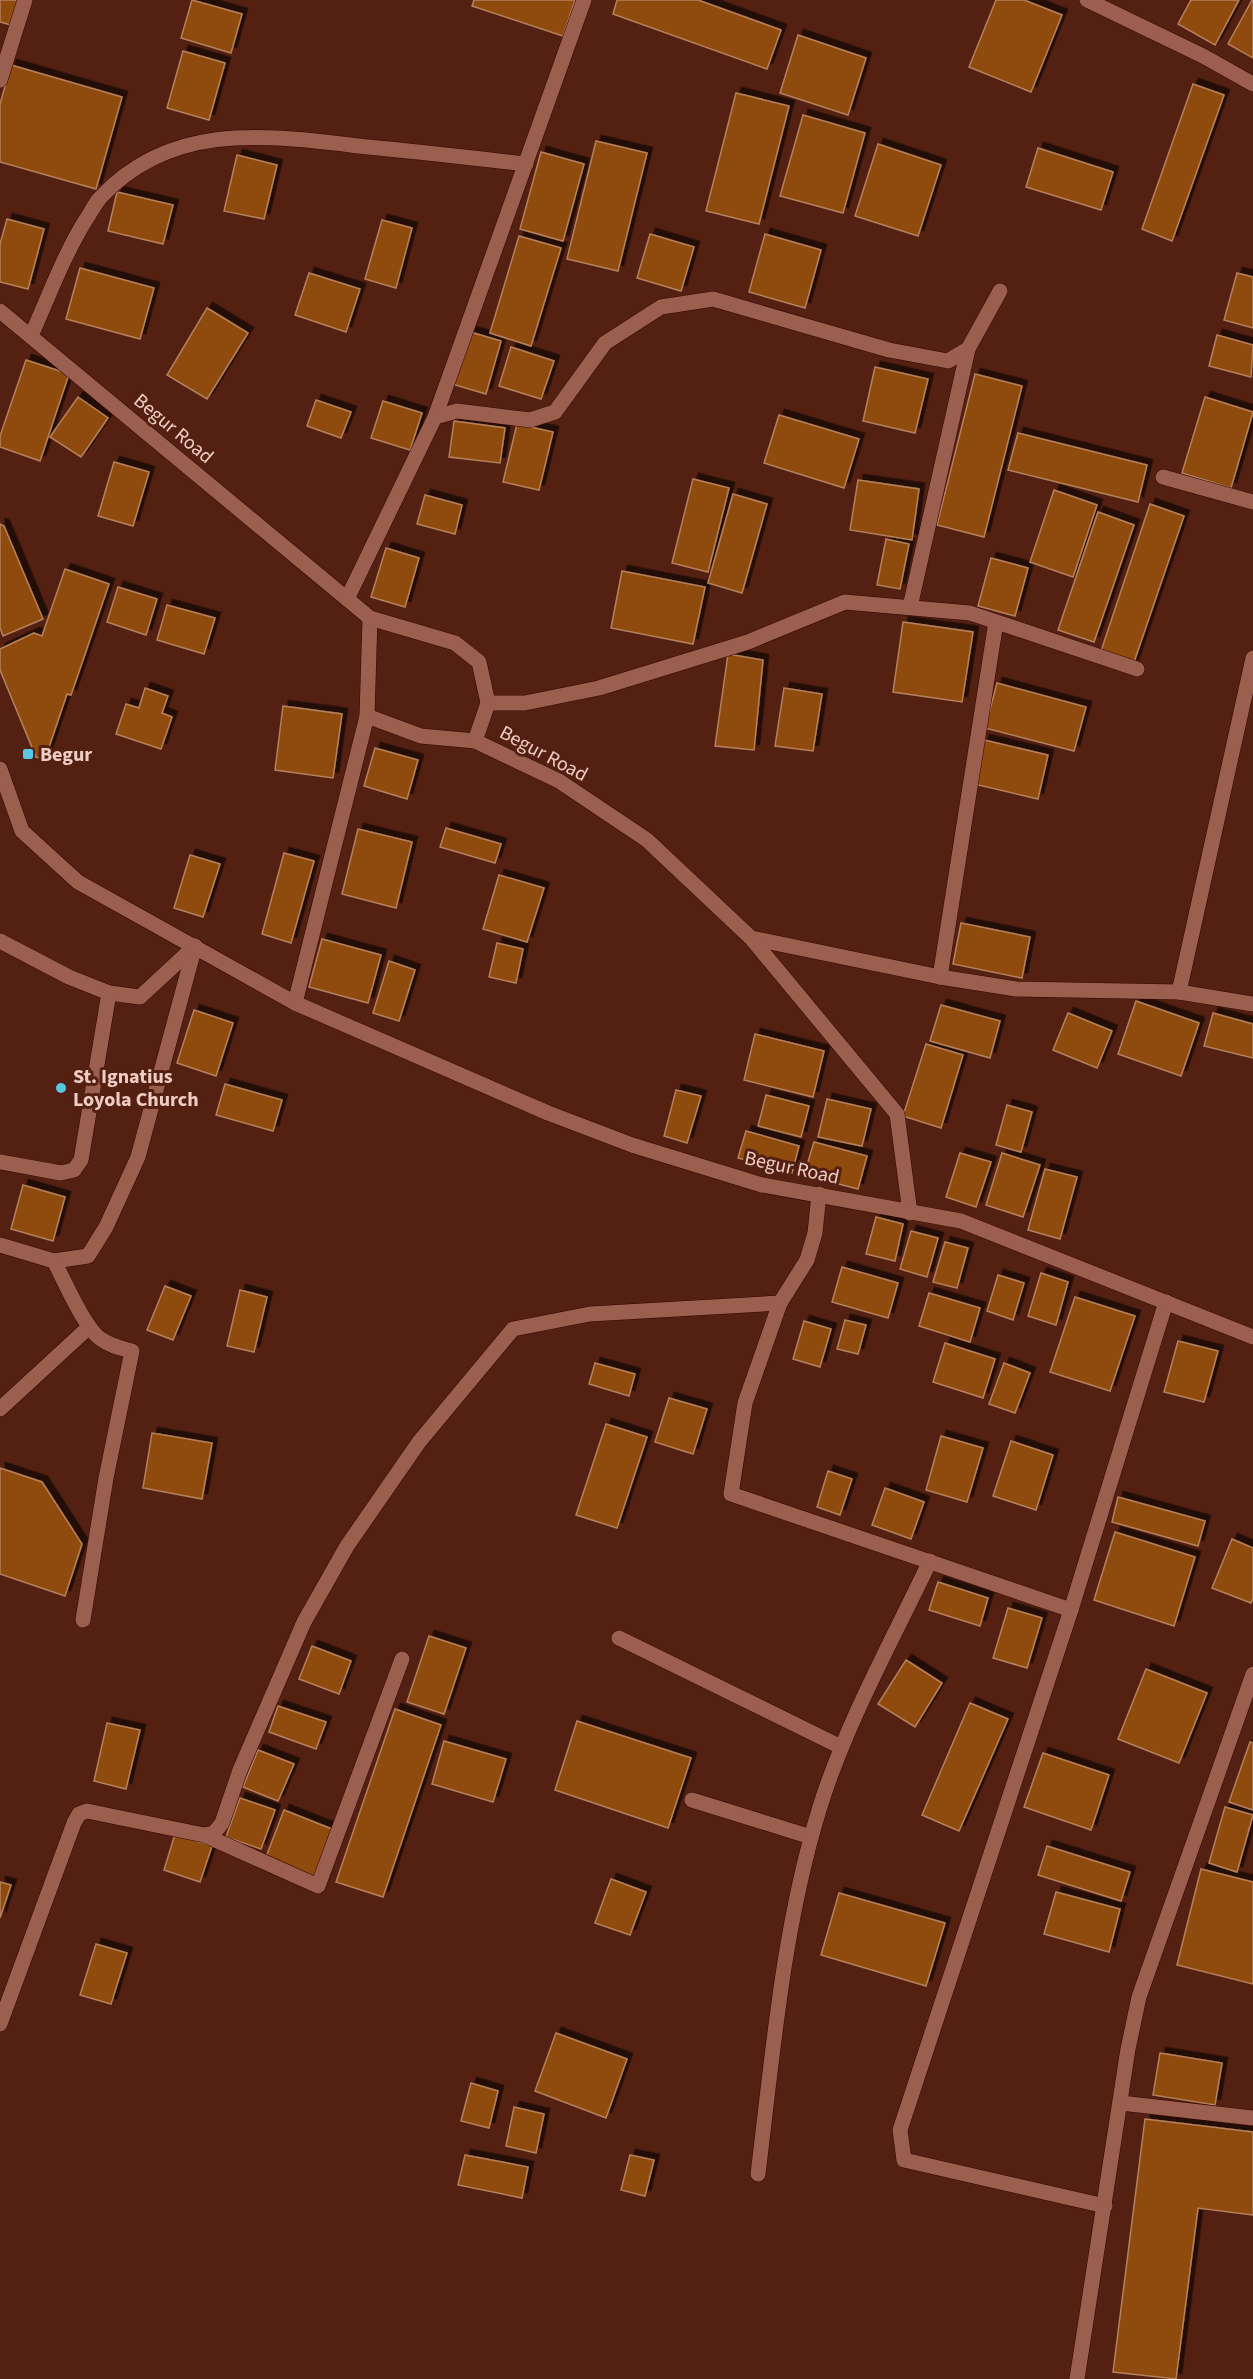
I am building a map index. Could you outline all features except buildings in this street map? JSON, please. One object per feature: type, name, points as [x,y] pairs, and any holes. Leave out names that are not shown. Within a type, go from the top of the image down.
[{"type":"street","points":[[0,80],[25,0]]},
{"type":"street","points":[[346,598],[435,417],[584,0]]},
{"type":"street","points":[[1087,0],[1203,56],[1253,84]]},
{"type":"street","points":[[31,336],[74,240],[98,200],[128,171],[159,154],[201,141],[235,136],[280,138],[526,164]]},
{"type":"street","points":[[910,607],[968,349],[1000,291]]},
{"type":"street","points":[[435,417],[457,411],[530,420],[555,412],[605,343],[661,307],[713,299],[889,350],[948,361],[968,349]]},
{"type":"street","name":"Begur Road","points":[[0,311],[370,618],[455,643],[479,662],[488,703],[476,741],[559,781],[647,840],[751,938],[897,1114],[910,1213]]},
{"type":"street","points":[[1163,477],[1253,502]]},
{"type":"street","points":[[488,703],[525,703],[599,688],[748,642],[845,602],[970,613],[1137,669]]},
{"type":"street","points":[[296,1003],[367,717],[370,618]]},
{"type":"street","points":[[940,977],[996,622]]},
{"type":"street","points":[[1179,992],[1253,658]]},
{"type":"street","points":[[367,717],[421,736],[476,741]]},
{"type":"street","name":"Begur Road","points":[[0,769],[22,831],[78,882],[296,1003],[548,1113],[632,1145],[762,1185],[961,1221],[1253,1337]]},
{"type":"street","points":[[751,938],[940,977],[1016,988],[1179,992],[1253,1004]]},
{"type":"street","points":[[0,941],[69,977],[109,993],[140,997],[195,946]]},
{"type":"street","points":[[0,1245],[54,1261],[88,1256],[106,1227],[138,1156],[195,946]]},
{"type":"street","points":[[0,1162],[62,1173],[74,1170],[81,1161],[109,993]]},
{"type":"street","points":[[819,1194],[815,1233],[807,1260],[780,1303],[745,1403],[731,1494],[1071,1610]]},
{"type":"street","points":[[54,1261],[89,1328],[98,1338],[109,1344],[132,1351],[106,1478],[83,1620]]},
{"type":"street","points":[[1105,2206],[904,2160],[900,2130],[1071,1610],[1166,1302]]},
{"type":"street","points":[[204,1835],[214,1833],[222,1823],[240,1770],[304,1622],[347,1546],[419,1442],[513,1329],[590,1314],[780,1303]]},
{"type":"street","points":[[0,1409],[89,1328]]},
{"type":"street","points":[[758,2174],[786,1951],[811,1837],[841,1747],[930,1561]]},
{"type":"street","points":[[619,1638],[841,1747]]},
{"type":"street","points":[[0,2024],[74,1823],[80,1814],[87,1811],[204,1835],[318,1886],[402,1659]]},
{"type":"street","points":[[1077,2379],[1138,1997],[1253,1674]]},
{"type":"street","points":[[692,1800],[811,1837]]},
{"type":"street","points":[[1121,2103],[1253,2118]]},
{"type":"place","name":"Begur","points":[[28,754]]},
{"type":"place","name":"St. Ignatius Loyola Church","points":[[61,1088]]}]
